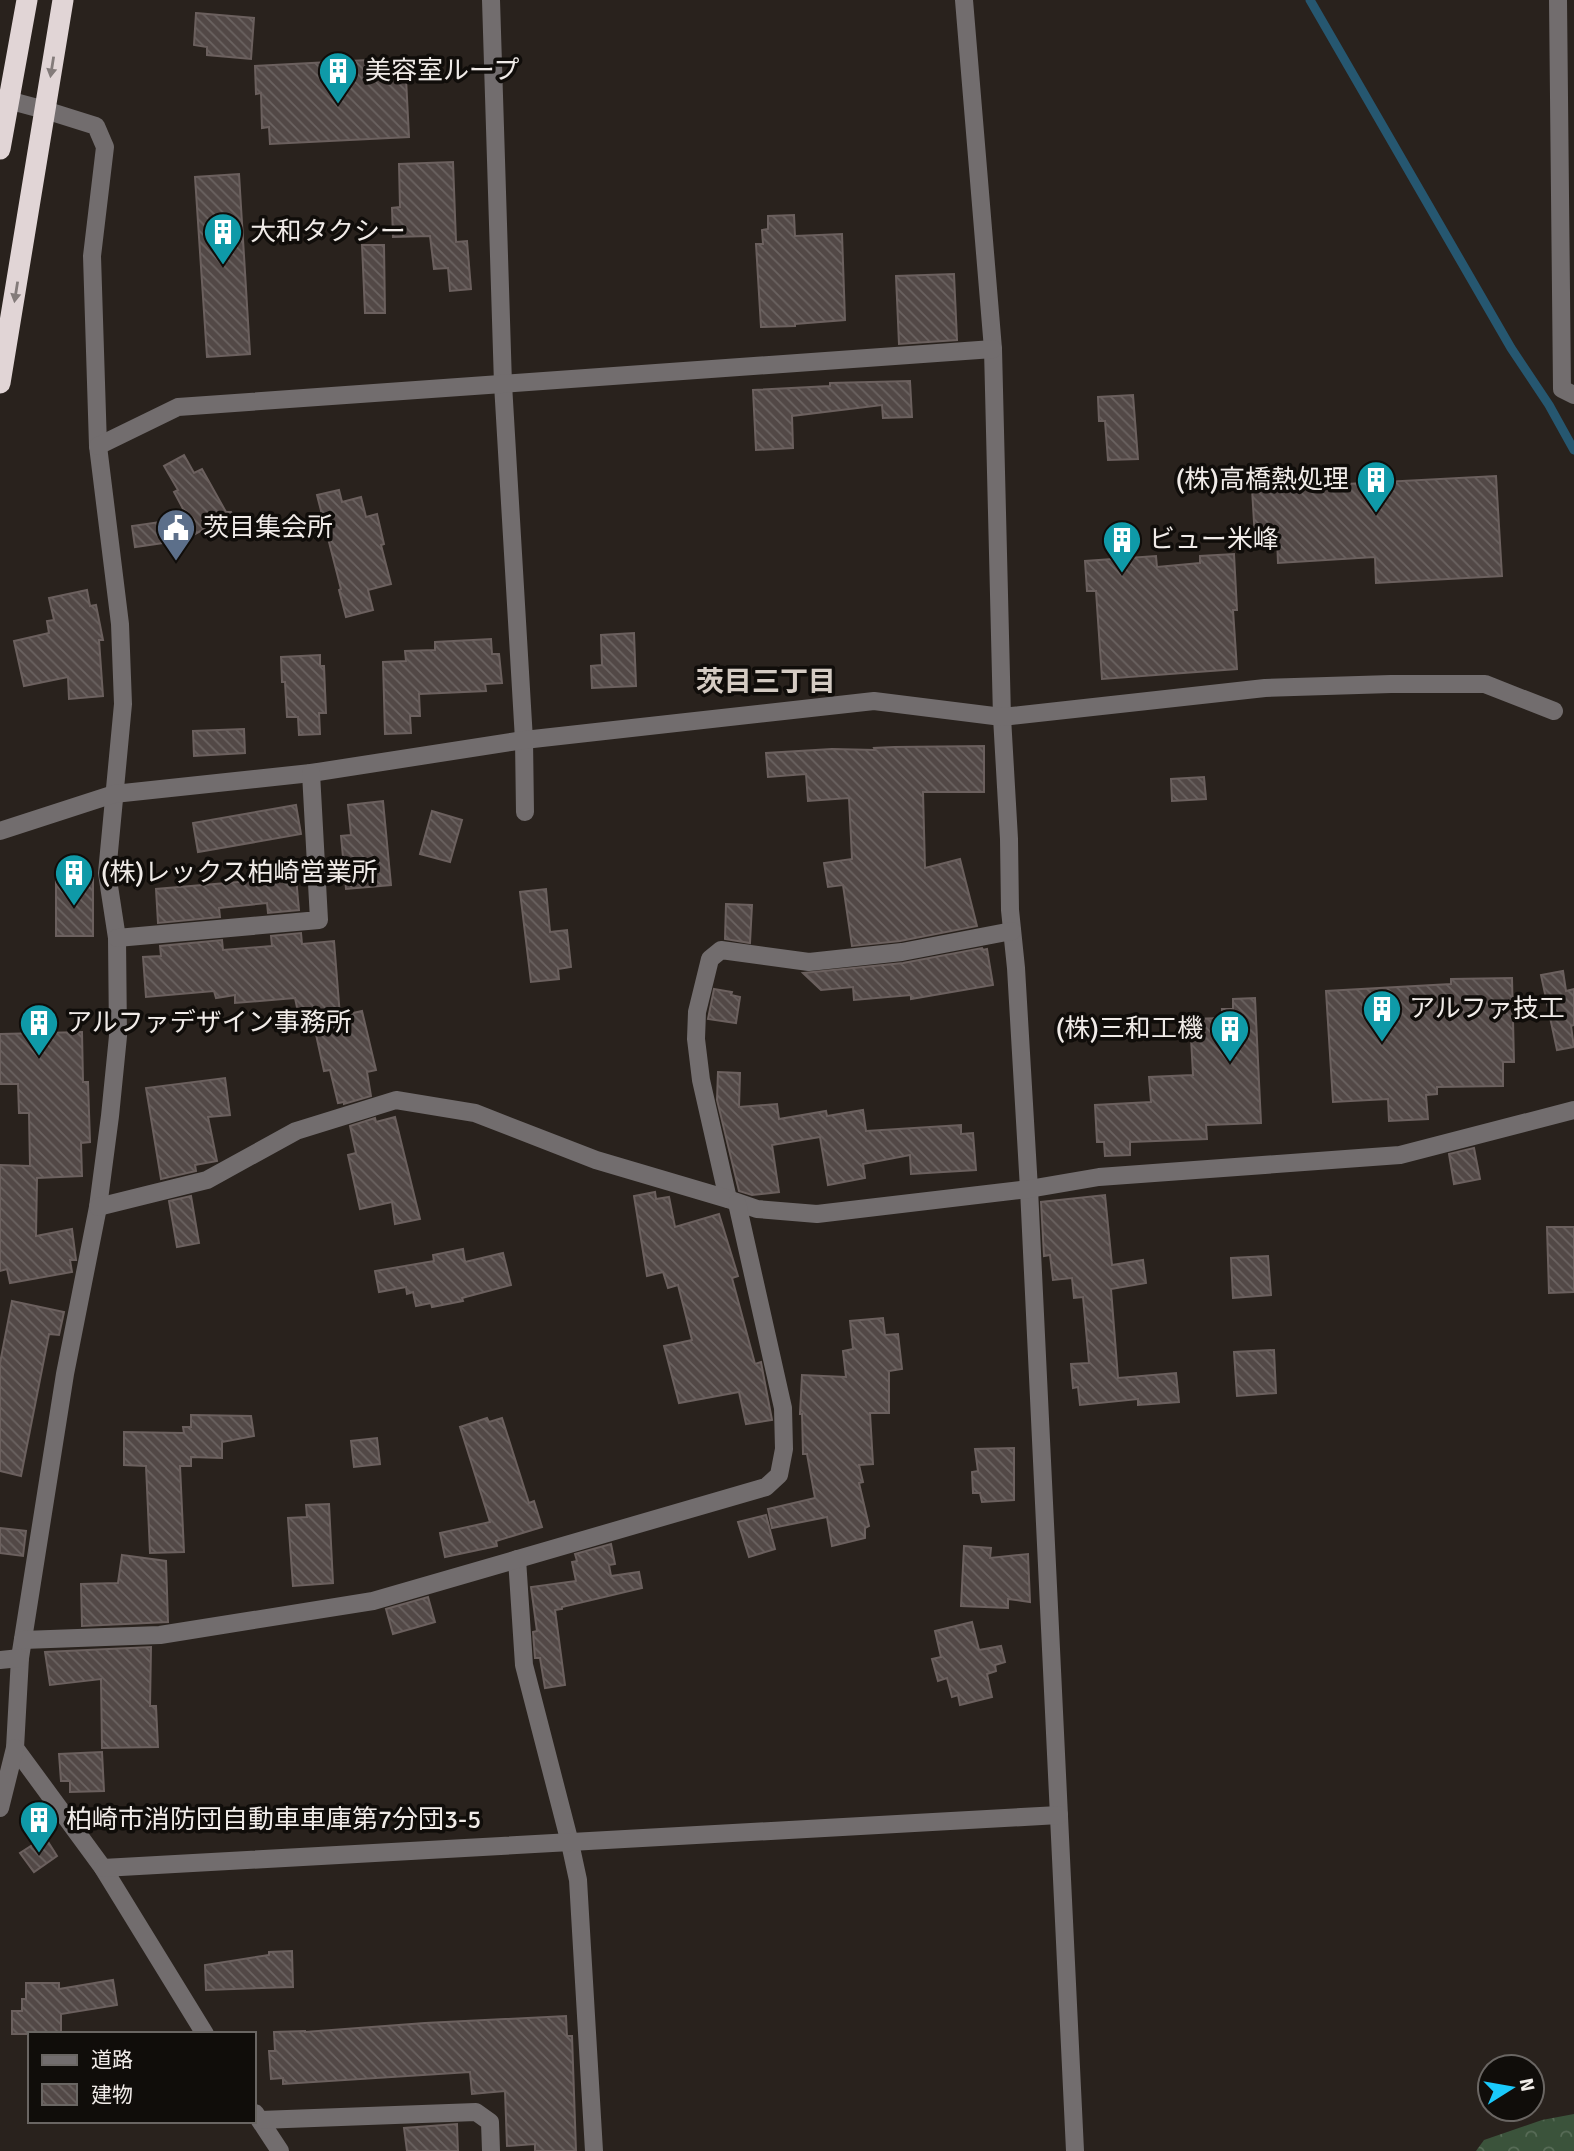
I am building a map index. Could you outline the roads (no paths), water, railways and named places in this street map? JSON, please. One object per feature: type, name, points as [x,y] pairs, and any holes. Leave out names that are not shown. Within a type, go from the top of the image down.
[{"type":"highway","points":[[0,149],[4,99],[27,0]]},
{"type":"highway","points":[[0,383],[63,0]]},
{"type":"street","points":[[491,0],[503,384],[524,740],[525,812]]},
{"type":"street","points":[[964,0],[993,349],[1002,718],[1012,931],[1029,1189],[1075,2151]]},
{"type":"street","points":[[1558,0],[1562,389],[1574,395]]},
{"type":"street","points":[[0,1808],[15,1748],[22,1649],[65,1374],[98,1206],[110,1116],[118,1036],[117,938],[107,873],[123,704],[120,624],[98,446],[92,256],[105,147],[96,127],[4,99]]},
{"type":"street","points":[[98,446],[178,407],[993,349]]},
{"type":"street","points":[[0,831],[114,794],[311,772],[524,740],[874,701],[1002,718],[1265,688],[1485,684],[1555,711]]},
{"type":"street","points":[[117,938],[319,920],[311,772]]},
{"type":"street","points":[[0,1660],[22,1649],[160,1635],[373,1601],[766,1487],[779,1475],[785,1449],[783,1408],[701,1080],[696,1039],[697,1012],[710,959],[721,950],[809,962],[902,952],[1012,931]]},
{"type":"street","points":[[98,1206],[207,1180],[296,1131],[396,1100],[475,1113],[596,1160],[757,1209],[817,1214],[1029,1189],[1100,1177],[1400,1156],[1574,1110]]},
{"type":"street","points":[[517,1559],[524,1665],[578,1880],[594,2151]]},
{"type":"street","points":[[15,1748],[103,1868],[204,2032]]},
{"type":"street","points":[[103,1868],[1059,1815]]},
{"type":"street","points":[[257,2115],[476,2112],[490,2122],[491,2151]]},
{"type":"street","points":[[257,2115],[280,2151]]},
{"type":"waterway","points":[[1310,0],[1511,348],[1549,405],[1574,450]]},
{"type":"place","name":"美容室ループ","points":[[338,105]]},
{"type":"place","name":"大和タクシー","points":[[223,266]]},
{"type":"place","name":"(株)高橋熱処理","points":[[1376,514]]},
{"type":"place","name":"茨目集会所","points":[[176,562]]},
{"type":"place","name":"ビュー米峰","points":[[1122,574]]},
{"type":"place","name":"(株)レックス柏崎営業所","points":[[74,907]]},
{"type":"place","name":"アルファ技工","points":[[1382,1043]]},
{"type":"place","name":"アルファデザイン事務所","points":[[39,1057]]},
{"type":"place","name":"(株)三和工機","points":[[1230,1063]]},
{"type":"place","name":"柏崎市消防団自動車車庫第7分団3-5","points":[[39,1854]]},
{"type":"district","name":"茨目三丁目","points":[[766,682]]}]
